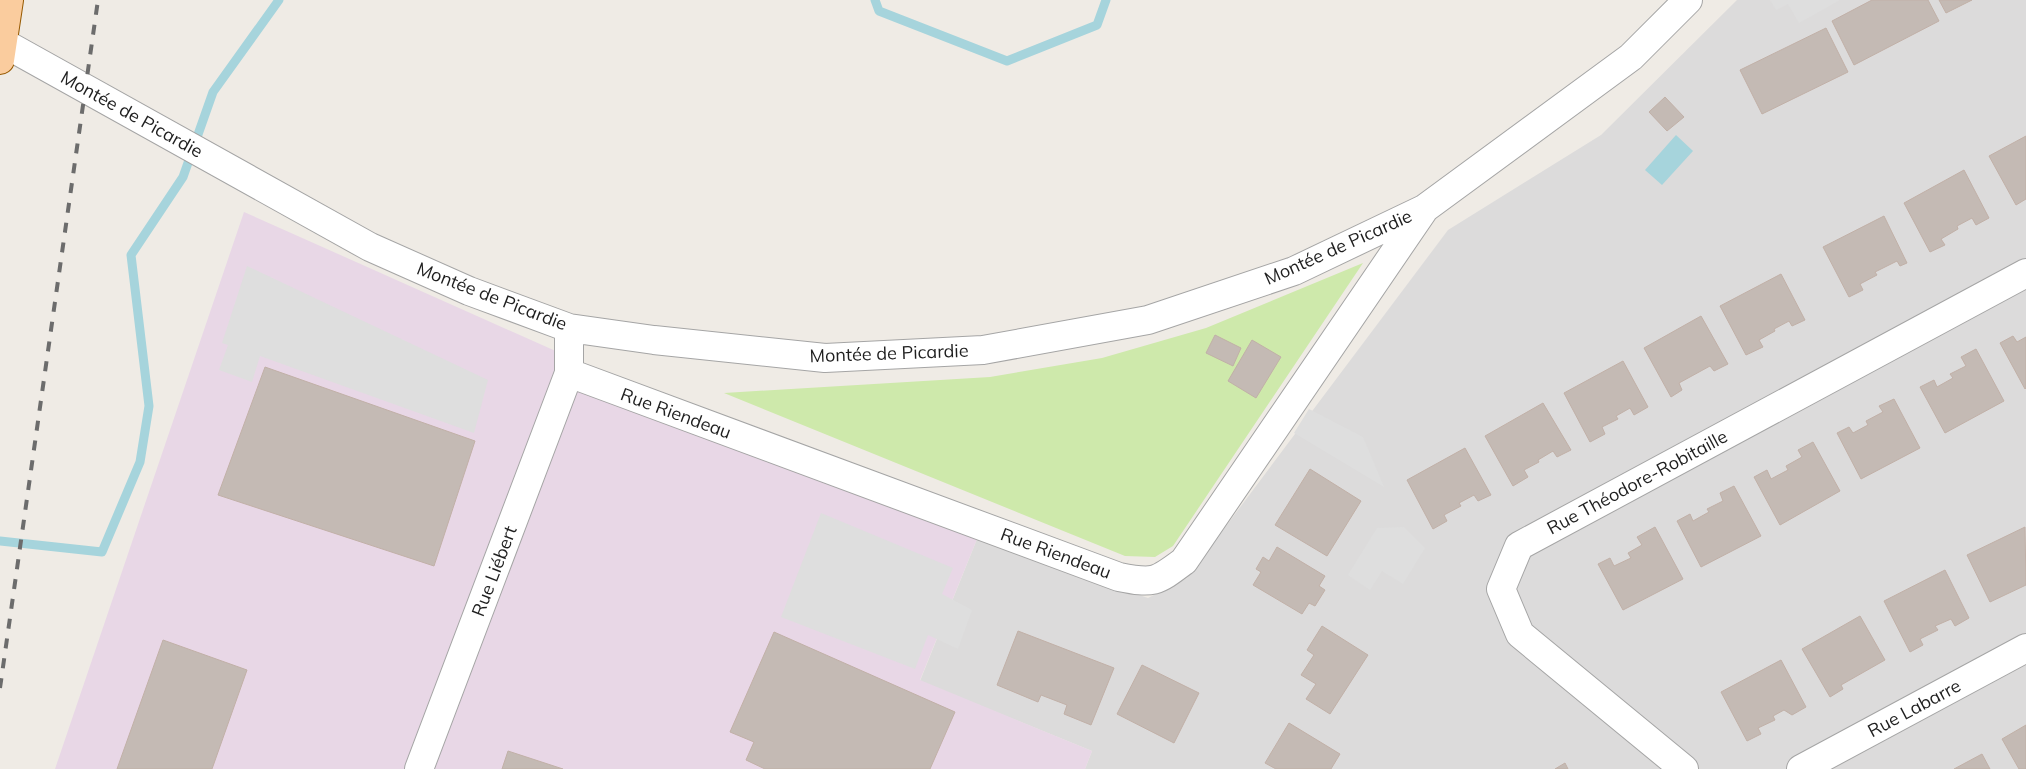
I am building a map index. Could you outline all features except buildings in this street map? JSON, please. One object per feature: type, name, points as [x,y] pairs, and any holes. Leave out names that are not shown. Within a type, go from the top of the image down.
[{"type":"main road","points":[[1,48],[9,0]]},
{"type":"street","name":"Montée de Picardie","points":[[1,48],[157,128],[370,247],[469,290],[570,328],[654,340],[825,358],[983,350],[1148,320],[1294,271],[1424,209],[1631,57],[1688,0]]},
{"type":"street","name":"Rue Riendeau","points":[[569,373],[1110,573],[1143,582],[1162,578],[1184,561],[1424,209]]},
{"type":"street","name":"Rue Théodore-Robitaille","points":[[1684,769],[1520,634],[1501,589],[1519,546],[2026,273]]},
{"type":"street","points":[[569,373],[570,328]]},
{"type":"street","name":"Rue Liébert","points":[[419,769],[569,373]]},
{"type":"street","name":"Rue Labarre","points":[[1801,769],[2026,648]]},
{"type":"shaded area","points":[[1737,0],[2026,0],[2026,769],[1085,769],[1092,751],[920,681],[977,539],[1148,598],[1187,578],[1448,230],[1601,135]]},
{"type":"shaded area","points":[[1770,0],[1840,0],[1799,23],[1788,4],[1776,10]]},
{"type":"shaded area","points":[[244,212],[977,539],[920,680],[1092,751],[1085,769],[55,769]]},
{"type":"shaded area","points":[[247,266],[488,380],[474,433],[260,356],[252,382],[219,370],[228,345],[222,343]]},
{"type":"shaded area","points":[[1309,409],[1363,437],[1384,487],[1294,433]]},
{"type":"shaded area","points":[[821,513],[953,568],[942,594],[972,610],[958,649],[928,635],[915,669],[781,617]]},
{"type":"shaded area","points":[[1404,527],[1425,548],[1403,584],[1382,571],[1370,590],[1348,575],[1377,528]]},
{"type":"green space","points":[[1363,263],[1173,546],[1155,557],[1125,556],[724,393],[990,377],[1102,358],[1206,328]]},
{"type":"water","points":[[1676,135],[1693,151],[1662,185],[1645,170]]},
{"type":"waterway","points":[[0,541],[102,552],[140,462],[149,406],[131,255],[183,177],[213,92],[279,0]]},
{"type":"waterway","points":[[875,0],[879,11],[1007,61],[1097,25],[1106,0]]},
{"type":"railway","points":[[0,688],[98,0]]}]
